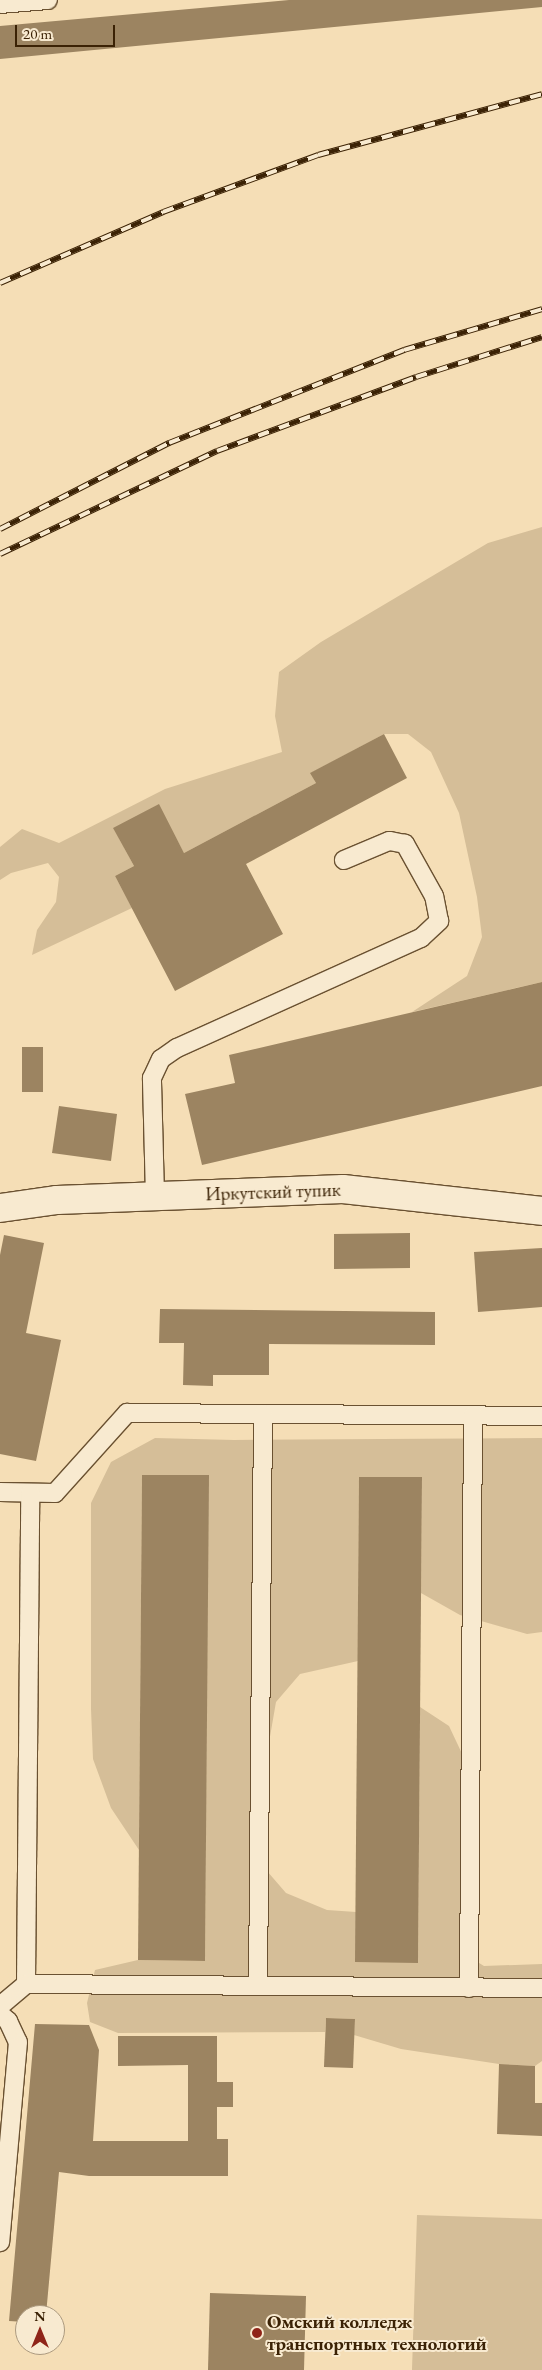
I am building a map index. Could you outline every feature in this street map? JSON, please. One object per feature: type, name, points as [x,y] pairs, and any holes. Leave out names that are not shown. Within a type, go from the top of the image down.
[{"type":"street","name":"Иркутский тупик","points":[[1,1207],[58,1200],[343,1189],[542,1211]]},
{"type":"lane","points":[[0,4],[48,0]]},
{"type":"lane","points":[[155,1196],[152,1078],[161,1059],[177,1048],[421,938],[439,921],[434,896],[405,844],[389,840],[344,860]]},
{"type":"lane","points":[[0,1492],[55,1493],[127,1413],[542,1416]]},
{"type":"lane","points":[[258,1986],[263,1414]]},
{"type":"lane","points":[[469,1988],[474,1415]]},
{"type":"lane","points":[[26,1984],[30,1493]]},
{"type":"lane","points":[[0,2006],[26,1984],[542,1988]]},
{"type":"lane","points":[[0,2014],[8,2021],[18,2042],[0,2242]]},
{"type":"shaded area","points":[[542,527],[542,982],[412,1012],[467,976],[482,937],[477,897],[459,813],[431,752],[408,734],[384,734],[311,773],[316,783],[184,853],[158,805],[114,829],[134,866],[115,876],[132,908],[32,955],[37,930],[56,902],[59,877],[48,863],[11,873],[0,880],[0,847],[22,829],[59,843],[165,789],[282,752],[275,716],[279,672],[321,642],[488,543]]},
{"type":"shaded area","points":[[155,1438],[234,1440],[542,1438],[542,1632],[527,1634],[460,1615],[421,1593],[422,1477],[359,1477],[358,1661],[300,1674],[276,1702],[267,1754],[267,1871],[286,1893],[327,1910],[356,1912],[356,1962],[418,1962],[420,1707],[449,1726],[465,1760],[461,1952],[484,1966],[542,1964],[542,2061],[535,2066],[499,2064],[401,2049],[354,2035],[355,2019],[326,2018],[325,2032],[118,2033],[90,2022],[87,2003],[95,1970],[138,1960],[205,1961],[208,1475],[142,1475],[139,1850],[111,1808],[93,1759],[91,1709],[91,1503],[111,1462]]},
{"type":"shaded area","points":[[417,2215],[542,2219],[542,2370],[412,2370]]},
{"type":"building","points":[[289,0],[542,0],[542,7],[0,59],[0,26]]},
{"type":"building","points":[[384,734],[407,778],[246,864],[283,934],[175,991],[115,876],[134,866],[113,828],[159,804],[184,853],[316,783],[310,773]]},
{"type":"building","points":[[542,982],[542,1086],[202,1165],[185,1094],[235,1083],[229,1055]]},
{"type":"building","points":[[22,1047],[43,1047],[43,1092],[22,1092]]},
{"type":"building","points":[[59,1106],[117,1114],[111,1161],[52,1153]]},
{"type":"building","points":[[410,1233],[410,1268],[334,1269],[334,1234]]},
{"type":"building","points":[[4,1235],[44,1243],[26,1333],[61,1340],[36,1461],[0,1454],[0,1255]]},
{"type":"building","points":[[542,1248],[542,1307],[478,1312],[474,1252]]},
{"type":"building","points":[[160,1309],[435,1312],[435,1345],[269,1344],[269,1375],[213,1375],[213,1386],[183,1385],[184,1343],[159,1343]]},
{"type":"building","points":[[142,1475],[209,1475],[205,1961],[138,1960]]},
{"type":"building","points":[[359,1477],[422,1477],[418,1963],[355,1962]]},
{"type":"building","points":[[326,2018],[355,2019],[353,2068],[324,2067]]},
{"type":"building","points":[[35,2024],[89,2025],[99,2050],[93,2141],[188,2141],[188,2065],[118,2066],[118,2036],[217,2036],[217,2082],[233,2082],[233,2107],[217,2107],[217,2139],[228,2139],[228,2176],[89,2176],[59,2172],[47,2305],[15,2305],[15,2321],[9,2321]]},
{"type":"building","points":[[499,2064],[535,2066],[535,2103],[542,2103],[542,2136],[497,2134]]},
{"type":"building","name":"Омский колледж транспортных технологий","points":[[210,2293],[306,2296],[304,2370],[208,2370]]},
{"type":"railway","points":[[0,283],[163,212],[318,155],[542,94]]},
{"type":"railway","points":[[0,529],[169,443],[404,350],[542,309]]},
{"type":"railway","points":[[0,554],[217,451],[416,377],[542,337]]},
{"type":"place","name":"Омский колледж транспортных технологий","points":[[257,2333]]}]
